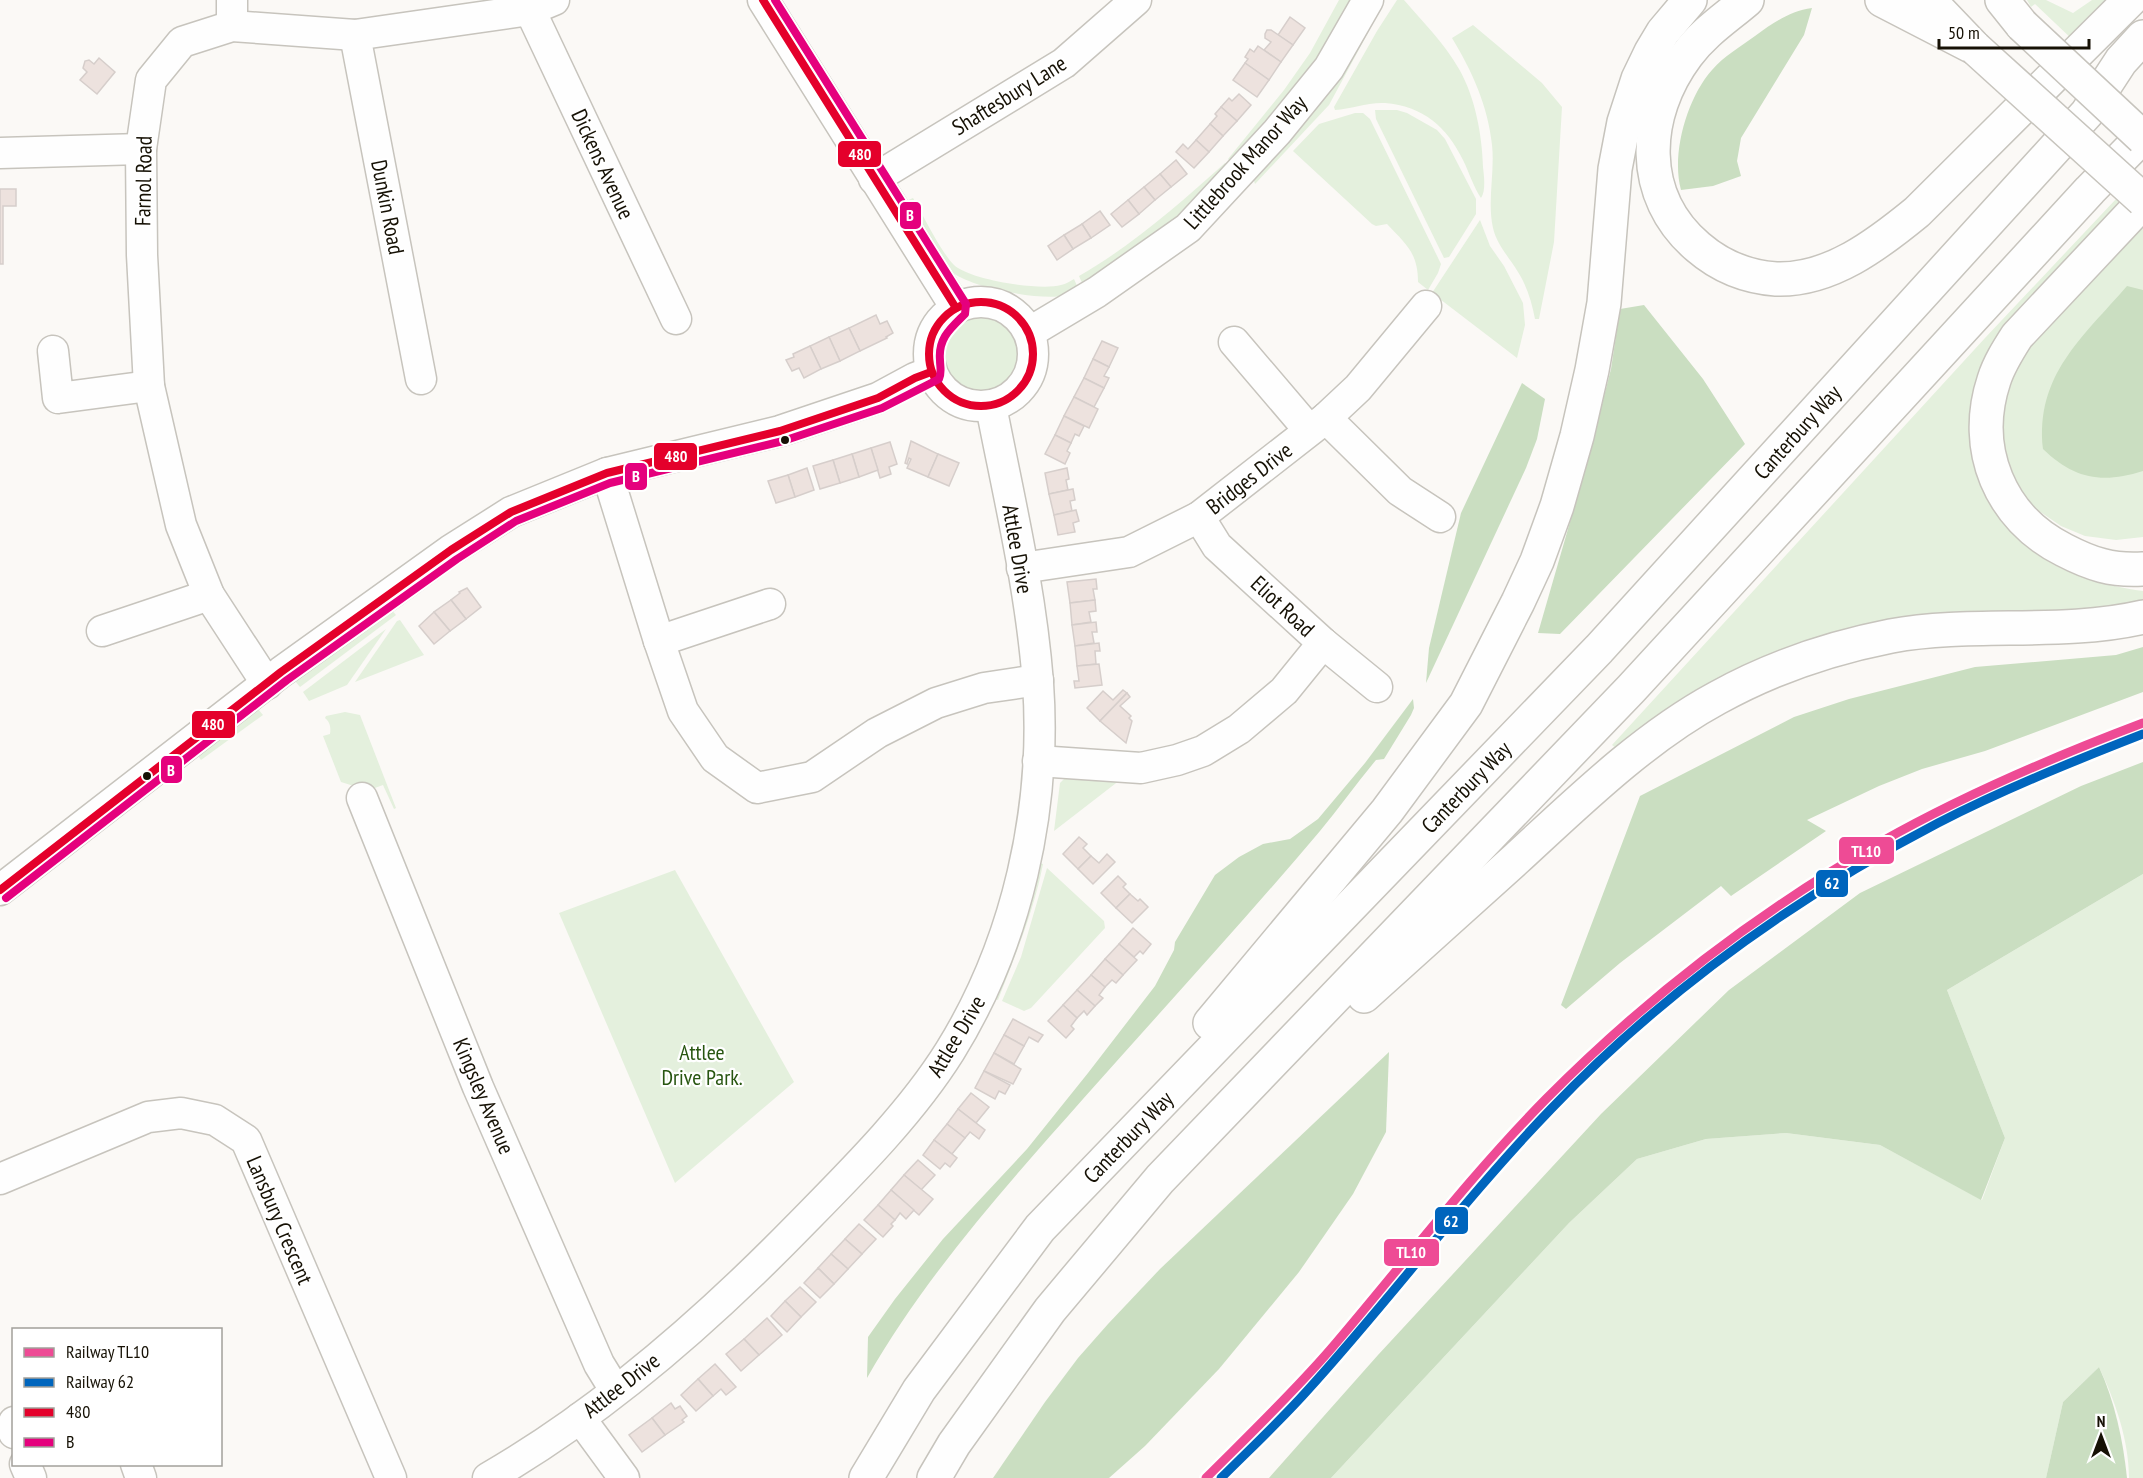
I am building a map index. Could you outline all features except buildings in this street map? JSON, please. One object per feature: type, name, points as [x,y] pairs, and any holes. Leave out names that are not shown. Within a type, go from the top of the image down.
[{"type":"main road","points":[[1768,0],[1741,5],[1698,41],[1686,56],[1669,86],[1660,110],[1652,158],[1655,180],[1662,200],[1674,222],[1708,255],[1715,261],[1746,274],[1777,279],[1806,276],[1832,268],[1864,252],[1891,234],[1917,212],[2130,0]]},
{"type":"main road","points":[[1882,0],[1975,48]]},
{"type":"main road","points":[[1929,0],[1975,48],[2143,201],[2017,336],[2002,358],[1993,381],[1986,412],[1987,446],[1994,474],[2008,501],[2025,524],[2047,542],[2097,566],[2126,570],[2143,569]]},
{"type":"main road","points":[[1041,1228],[1387,811],[1466,704],[1537,561],[1557,506],[1577,436],[1602,313],[1616,160],[1631,97],[1642,68],[1656,43],[1690,1]]},
{"type":"main road","points":[[934,1478],[954,1444],[1050,1310],[1160,1179],[1631,689],[2090,190],[2143,137],[2012,12]]},
{"type":"main road","name":"Canterbury Way","points":[[2087,113],[2121,61],[2143,37]]},
{"type":"main road","name":"Canterbury Way","points":[[866,1478],[919,1390],[1041,1228],[1599,649],[2087,113],[2143,68]]},
{"type":"main road","points":[[1160,1179],[1584,797],[1653,740],[1715,699],[1773,670],[1838,649],[1892,636],[1960,630],[2114,624],[2143,617]]},
{"type":"street","points":[[763,0],[956,308]]},
{"type":"street","name":"Shaftesbury Lane","points":[[874,179],[1064,63],[1136,0]]},
{"type":"street","name":"Littlebrook Manor Way","points":[[1030,332],[1097,292],[1188,228],[1276,132],[1329,68],[1368,0]]},
{"type":"street","name":"Farnol Road","points":[[267,684],[209,595],[181,525],[149,386],[142,255],[141,149],[151,80],[182,42],[232,13],[354,35],[542,5]]},
{"type":"street","name":"Dickens Avenue","points":[[542,5],[676,319]]},
{"type":"street","name":"Dunkin Road","points":[[354,35],[421,379]]},
{"type":"street","points":[[0,153],[141,149]]},
{"type":"street","points":[[973,302],[990,302],[1006,307],[1020,318],[1030,332],[1034,351],[1032,370],[1023,387],[1009,399],[991,406],[973,406],[955,400],[941,388],[932,372],[928,358],[930,343],[935,329],[944,317],[956,308],[973,302]]},
{"type":"street","name":"Bridges Drive","points":[[1022,567],[1129,552],[1199,518],[1318,424],[1358,388],[1426,306]]},
{"type":"street","points":[[1234,342],[1318,424],[1400,491],[1440,517]]},
{"type":"street","points":[[53,351],[58,398],[149,386]]},
{"type":"street","points":[[0,890],[267,684],[433,562],[511,512],[607,473],[780,431],[878,398],[915,378],[932,372]]},
{"type":"street","name":"Attlee Drive","points":[[488,1478],[580,1418],[682,1336],[769,1256],[870,1150],[919,1094],[945,1059],[981,995],[996,963],[1005,936],[1026,851],[1038,761],[1038,680],[1022,567],[991,406]]},
{"type":"street","points":[[607,473],[683,711],[715,758],[757,788],[812,777],[877,733],[936,703],[984,688],[1038,680]]},
{"type":"street","name":"Eliot Road","points":[[1199,518],[1217,546],[1323,643],[1377,687]]},
{"type":"street","points":[[102,631],[209,595]]},
{"type":"street","points":[[659,641],[770,604]]},
{"type":"street","points":[[1038,761],[1141,768],[1177,760],[1203,751],[1239,729],[1284,691],[1323,643]]},
{"type":"street","name":"Kingsley Avenue","points":[[362,798],[478,1087],[599,1364],[615,1390]]},
{"type":"street","name":"Lansbury Crescent","points":[[0,1179],[148,1118],[181,1113],[215,1120],[246,1140],[391,1478]]},
{"type":"street","points":[[580,1418],[624,1478]]},
{"type":"green space","points":[[1339,0],[1356,0],[1338,37],[1236,167],[1228,159],[1284,90],[1310,53]]},
{"type":"green space","points":[[1397,0],[1404,0],[1433,33],[1447,50],[1465,80],[1477,116],[1481,142],[1484,191],[1481,198],[1457,148],[1432,120],[1411,109],[1385,103],[1335,110],[1334,107]]},
{"type":"green space","points":[[2027,0],[2046,0],[2073,13],[2092,0],[2120,0],[2075,42],[2035,4],[2031,7]]},
{"type":"green space","points":[[1812,8],[1804,35],[1741,138],[1737,161],[1741,176],[1713,186],[1681,190],[1678,160],[1683,127],[1703,82],[1722,60],[1768,27],[1782,18]]},
{"type":"green space","points":[[1473,25],[1542,83],[1562,107],[1554,242],[1539,319],[1535,319],[1524,283],[1500,245],[1493,228],[1491,207],[1493,155],[1487,116],[1478,89],[1452,38]]},
{"type":"green space","points":[[1364,26],[1370,29],[1329,105],[1255,184],[1253,178]]},
{"type":"green space","points":[[1375,110],[1397,110],[1407,113],[1437,130],[1445,139],[1476,199],[1476,214],[1449,257],[1444,258],[1376,119]]},
{"type":"green space","points":[[1355,113],[1363,113],[1370,119],[1441,264],[1428,290],[1418,282],[1413,256],[1400,237],[1387,224],[1376,226],[1372,224],[1293,151],[1319,124]]},
{"type":"green space","points":[[1225,163],[1232,170],[1200,202],[1083,285],[1079,276],[1137,238]]},
{"type":"green space","points":[[913,198],[944,251],[954,265],[962,270],[989,280],[1038,287],[1061,285],[1074,279],[1078,288],[1066,295],[1055,297],[1024,295],[1006,292],[960,277],[945,265],[927,238],[906,201]]},
{"type":"green space","points":[[2116,199],[2124,206],[1990,355],[2010,527],[2027,546],[2055,565],[2098,582],[2143,591],[2143,603],[2107,610],[1928,618],[1618,750],[1612,745],[1985,338]]},
{"type":"green space","points":[[1480,220],[1490,246],[1504,266],[1523,303],[1525,325],[1517,358],[1432,293]]},
{"type":"green space","points":[[2134,221],[2143,229],[2143,537],[2116,540],[2085,536],[2061,526],[2036,509],[2016,487],[1998,439],[2014,354]]},
{"type":"green space","points":[[2127,286],[2143,290],[2143,471],[2114,477],[2089,476],[2066,467],[2043,449],[2043,423],[2047,399],[2054,378],[2079,340]]},
{"type":"green space","points":[[1644,305],[1703,379],[1745,444],[1560,634],[1538,633],[1587,463],[1611,369],[1620,309]]},
{"type":"green space","points":[[980,309],[997,313],[1012,322],[1021,337],[1025,354],[1021,371],[1012,386],[997,395],[980,399],[963,395],[948,386],[939,371],[935,354],[939,337],[948,322],[963,313]]},
{"type":"green space","points":[[1522,383],[1545,399],[1537,439],[1526,468],[1426,683],[1429,648],[1461,513]]},
{"type":"green space","points":[[390,608],[396,615],[300,687],[295,681]]},
{"type":"green space","points":[[400,620],[424,655],[355,682],[397,621]]},
{"type":"green space","points":[[386,629],[347,685],[309,701],[303,692]]},
{"type":"green space","points":[[2143,647],[2143,692],[1985,751],[1922,769],[1879,786],[1807,820],[1826,831],[1731,896],[1721,886],[1620,963],[1566,1009],[1561,1005],[1640,796],[1794,717],[1849,699],[1975,667],[2116,655]]},
{"type":"green space","points":[[1413,699],[1414,708],[1411,715],[1384,759],[1376,760],[1291,865],[996,1199],[914,1304],[867,1378],[868,1337],[943,1239],[1027,1149],[1155,986],[1174,950],[1175,942],[1215,875],[1239,857],[1263,844],[1290,839],[1318,819],[1365,763]]},
{"type":"green space","points":[[258,709],[263,715],[201,760],[198,756]]},
{"type":"green space","points":[[345,712],[360,715],[396,808],[394,809],[383,785],[364,792],[341,782],[323,736],[330,734],[330,725],[326,716]]},
{"type":"green space","points":[[2143,762],[2143,874],[1947,990],[2005,1138],[1981,1200],[1880,1145],[1786,1133],[1706,1139],[1637,1159],[1569,1223],[1331,1478],[1269,1478],[1378,1355],[1601,1114],[1729,990],[1860,893],[2081,786]]},
{"type":"green space","points":[[1066,777],[1120,780],[1054,831],[1060,783]]},
{"type":"green space","points":[[1034,862],[1043,864],[1035,899],[998,1000],[989,997]]},
{"type":"green space","points":[[1047,868],[1104,921],[1105,928],[1031,1008],[1024,1011],[1002,1001],[1021,957]]},
{"type":"green space","name":"Attlee Drive Park.","points":[[675,870],[794,1082],[675,1183],[559,913]]},
{"type":"green space","points":[[2143,874],[2143,1478],[2129,1478],[2127,1449],[2120,1421],[2099,1367],[2063,1402],[2046,1478],[1331,1478],[1569,1223],[1637,1159],[1706,1139],[1786,1133],[1880,1145],[1982,1200],[2005,1138],[1947,990]]},
{"type":"green space","points":[[1389,1052],[1386,1132],[1353,1194],[1299,1272],[1219,1369],[1145,1446],[1109,1478],[993,1478],[1045,1402],[1078,1358],[1108,1324],[1160,1269]]},
{"type":"green space","points":[[2099,1367],[2118,1421],[2127,1478],[2046,1478],[2063,1402]]},
{"type":"rail line","name":"TL10","points":[[1206,1478],[1315,1367],[1462,1191],[1517,1129],[1584,1062],[1663,992],[1747,928],[1835,869],[1881,842],[1944,808],[2009,778],[2143,723]]},
{"type":"rail line","name":"62","points":[[1221,1478],[1306,1392],[1488,1178],[1551,1109],[1594,1066],[1685,987],[1782,915],[1885,852],[1988,799],[2143,734]]},
{"type":"transit line","name":"480","points":[[763,0],[956,308]]},
{"type":"transit line","name":"B","points":[[6,898],[287,680],[457,559],[516,521],[610,483],[783,441],[882,408],[939,379],[943,339],[965,314],[966,304],[775,0]]},
{"type":"transit line","name":"480","points":[[981,302],[1001,306],[1018,317],[1029,334],[1033,354],[1029,374],[1018,391],[1001,402],[981,406],[961,402],[944,391],[933,374],[929,354],[933,334],[944,317],[961,306],[981,302]]},
{"type":"transit line","name":"480","points":[[0,890],[281,672],[451,550],[511,512],[607,473],[780,431],[878,398],[931,372]]}]
